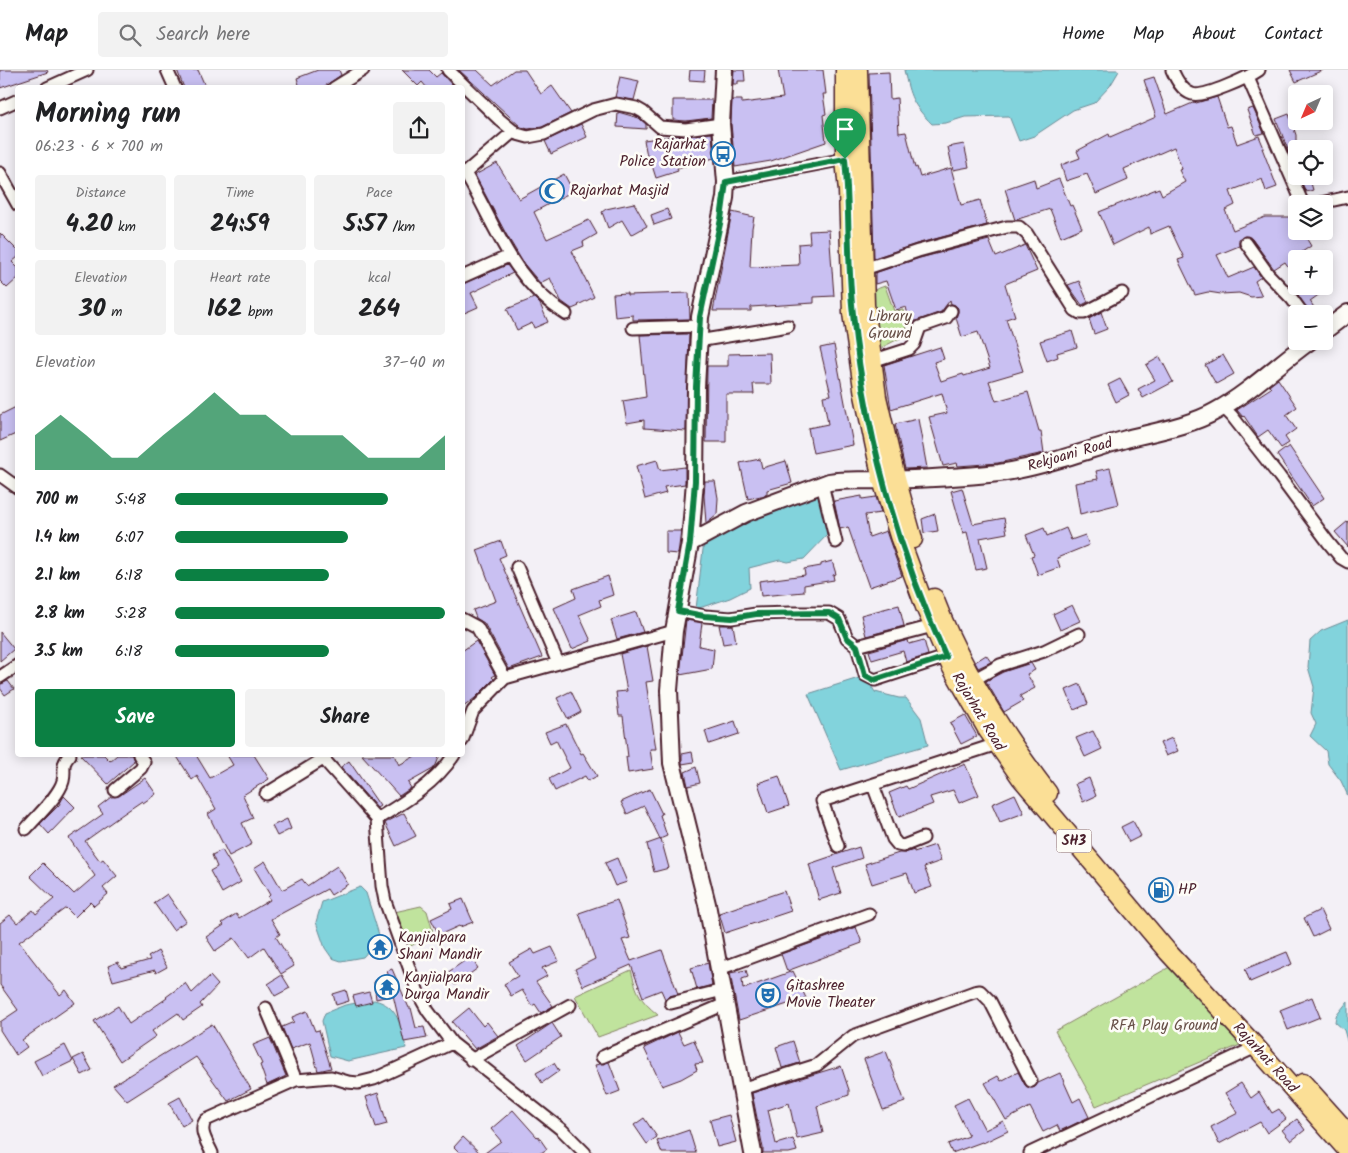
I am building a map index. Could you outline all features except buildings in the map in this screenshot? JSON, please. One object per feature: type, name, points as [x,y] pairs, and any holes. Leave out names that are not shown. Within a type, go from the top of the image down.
[{"type":"main road","name":"Rajarhat Road","points":[[845,70],[845,159],[848,191],[852,313],[864,395],[889,479],[911,572],[946,657],[997,744],[1021,778],[1155,936],[1348,1151]]},
{"type":"main road","name":"Rajarhat Road","points":[[858,70],[865,305],[877,397],[889,479],[909,526],[935,602],[973,680],[1008,737],[1051,797],[1208,981],[1274,1050],[1348,1133]]},
{"type":"street","points":[[54,85],[87,70]]},
{"type":"street","points":[[166,70],[174,85]]},
{"type":"street","points":[[339,85],[363,70]]},
{"type":"street","points":[[448,70],[464,85]]},
{"type":"street","points":[[724,70],[721,124],[726,182],[721,219],[700,317],[696,387],[695,481],[690,543],[674,631],[669,690],[672,763],[707,904],[753,1153]]},
{"type":"street","points":[[1172,70],[1186,91],[1194,95],[1248,78],[1259,70]]},
{"type":"street","points":[[1248,78],[1299,195]]},
{"type":"street","points":[[465,86],[517,134],[528,137],[544,134],[593,110],[616,104],[636,108],[660,127],[686,129],[721,124]]},
{"type":"street","points":[[0,108],[15,101]]},
{"type":"street","points":[[514,131],[465,173],[479,196],[509,256],[531,285],[555,307],[566,314]]},
{"type":"street","points":[[726,182],[845,159]]},
{"type":"street","points":[[0,173],[15,200]]},
{"type":"street","points":[[1333,200],[1348,197]]},
{"type":"street","points":[[864,269],[918,251],[998,229],[1018,227],[1027,234],[1075,310],[1080,314],[1122,293]]},
{"type":"street","points":[[1246,243],[1268,274],[1296,305]]},
{"type":"street","points":[[465,276],[509,256]]},
{"type":"street","points":[[872,361],[909,349],[914,344],[920,327],[946,318],[951,311]]},
{"type":"street","points":[[1333,324],[1348,313]]},
{"type":"street","points":[[633,328],[699,333],[788,326]]},
{"type":"street","name":"Rekjoani Road","points":[[690,543],[746,513],[822,484],[844,479],[957,476],[1040,466],[1084,451],[1200,419],[1223,408],[1250,389],[1298,350]]},
{"type":"street","points":[[1223,408],[1232,416],[1328,542],[1341,558],[1348,562]]},
{"type":"street","points":[[0,475],[15,486]]},
{"type":"street","points":[[822,484],[836,542]]},
{"type":"street","points":[[517,567],[558,663]]},
{"type":"street","points":[[678,611],[704,616],[732,618],[764,614],[829,613],[839,619],[847,638],[857,646],[865,675],[874,680],[946,657]]},
{"type":"street","points":[[465,621],[477,627],[505,678]]},
{"type":"street","points":[[857,646],[933,626]]},
{"type":"street","points":[[465,733],[473,710],[505,678],[674,631]]},
{"type":"street","points":[[973,680],[1000,665],[1044,651],[1079,634]]},
{"type":"street","points":[[838,846],[822,801],[997,744]]},
{"type":"street","points":[[26,829],[58,791],[63,781],[63,766],[68,757]]},
{"type":"street","points":[[115,790],[141,768],[144,762],[140,757]]},
{"type":"street","points":[[266,794],[321,757],[377,819],[382,886],[385,901],[419,996],[428,1011],[452,1043],[471,1060],[554,1123],[585,1153]]},
{"type":"street","points":[[377,819],[413,796],[438,774],[452,757]]},
{"type":"street","points":[[873,785],[893,839],[898,845],[904,846],[923,838]]},
{"type":"street","points":[[719,969],[869,914]]},
{"type":"street","points":[[741,1090],[817,1065],[853,1036],[980,991],[990,1001],[1031,1081]]},
{"type":"street","points":[[671,1003],[724,997]]},
{"type":"street","points":[[602,1057],[724,997]]},
{"type":"street","points":[[471,1060],[570,1005]]},
{"type":"street","points":[[266,1008],[296,1080]]},
{"type":"street","points":[[212,1153],[203,1133],[202,1125],[206,1120],[296,1080],[322,1076],[348,1082],[366,1081],[452,1043]]},
{"type":"street","points":[[1030,1153],[1046,1150],[1256,1047]]},
{"type":"green space","name":"Library Ground","points":[[885,286],[894,311],[903,310],[908,334],[877,350],[868,292]]},
{"type":"green space","points":[[421,906],[427,911],[434,935],[402,950],[390,913]]},
{"type":"green space","name":"RFA Play Ground","points":[[1175,964],[1247,1042],[1096,1106],[1055,1031]]},
{"type":"green space","points":[[631,970],[640,995],[658,1015],[598,1037],[575,996]]},
{"type":"water","points":[[904,70],[1119,71],[1110,86],[1094,103],[1073,110],[1034,136],[1019,141],[1009,116],[965,117],[946,123],[932,124],[913,100]]},
{"type":"water","points":[[819,491],[828,534],[804,559],[788,562],[780,560],[749,568],[750,588],[730,598],[696,609],[704,541],[717,532]]},
{"type":"water","points":[[1348,620],[1348,796],[1341,781],[1328,764],[1326,751],[1310,736],[1316,724],[1311,713],[1314,687],[1308,667],[1310,641],[1321,631]]},
{"type":"water","points":[[865,676],[875,692],[906,698],[921,718],[928,745],[841,770],[808,694]]},
{"type":"water","points":[[360,887],[366,893],[380,938],[363,957],[341,961],[332,958],[325,948],[316,922],[322,902]]},
{"type":"water","points":[[374,1000],[388,1007],[397,1018],[406,1048],[348,1061],[330,1056],[322,1021],[325,1013],[345,1005]]},
{"type":"water","points":[[1348,1001],[1348,1044],[1344,1030],[1335,1022],[1336,1016]]},
{"type":"place","name":"Rajarhat Police Station","points":[[723,154]]},
{"type":"place","name":"Rajarhat Masjid","points":[[552,191]]},
{"type":"place","name":"HP","points":[[1161,890]]},
{"type":"place","name":"Kanjialpara Shani Mandir","points":[[380,947]]},
{"type":"place","name":"Kanjialpara Durga Mandir","points":[[387,987]]},
{"type":"place","name":"Gitashree Movie Theater","points":[[768,995]]},
{"type":"route","points":[[845,159],[848,191],[852,313],[864,395],[882,480],[911,572],[946,657],[874,680],[865,675],[857,646],[847,638],[839,619],[829,613],[756,614],[732,618],[704,616],[678,611],[690,543],[695,481],[696,387],[700,317],[721,219],[726,182],[845,159]]}]
